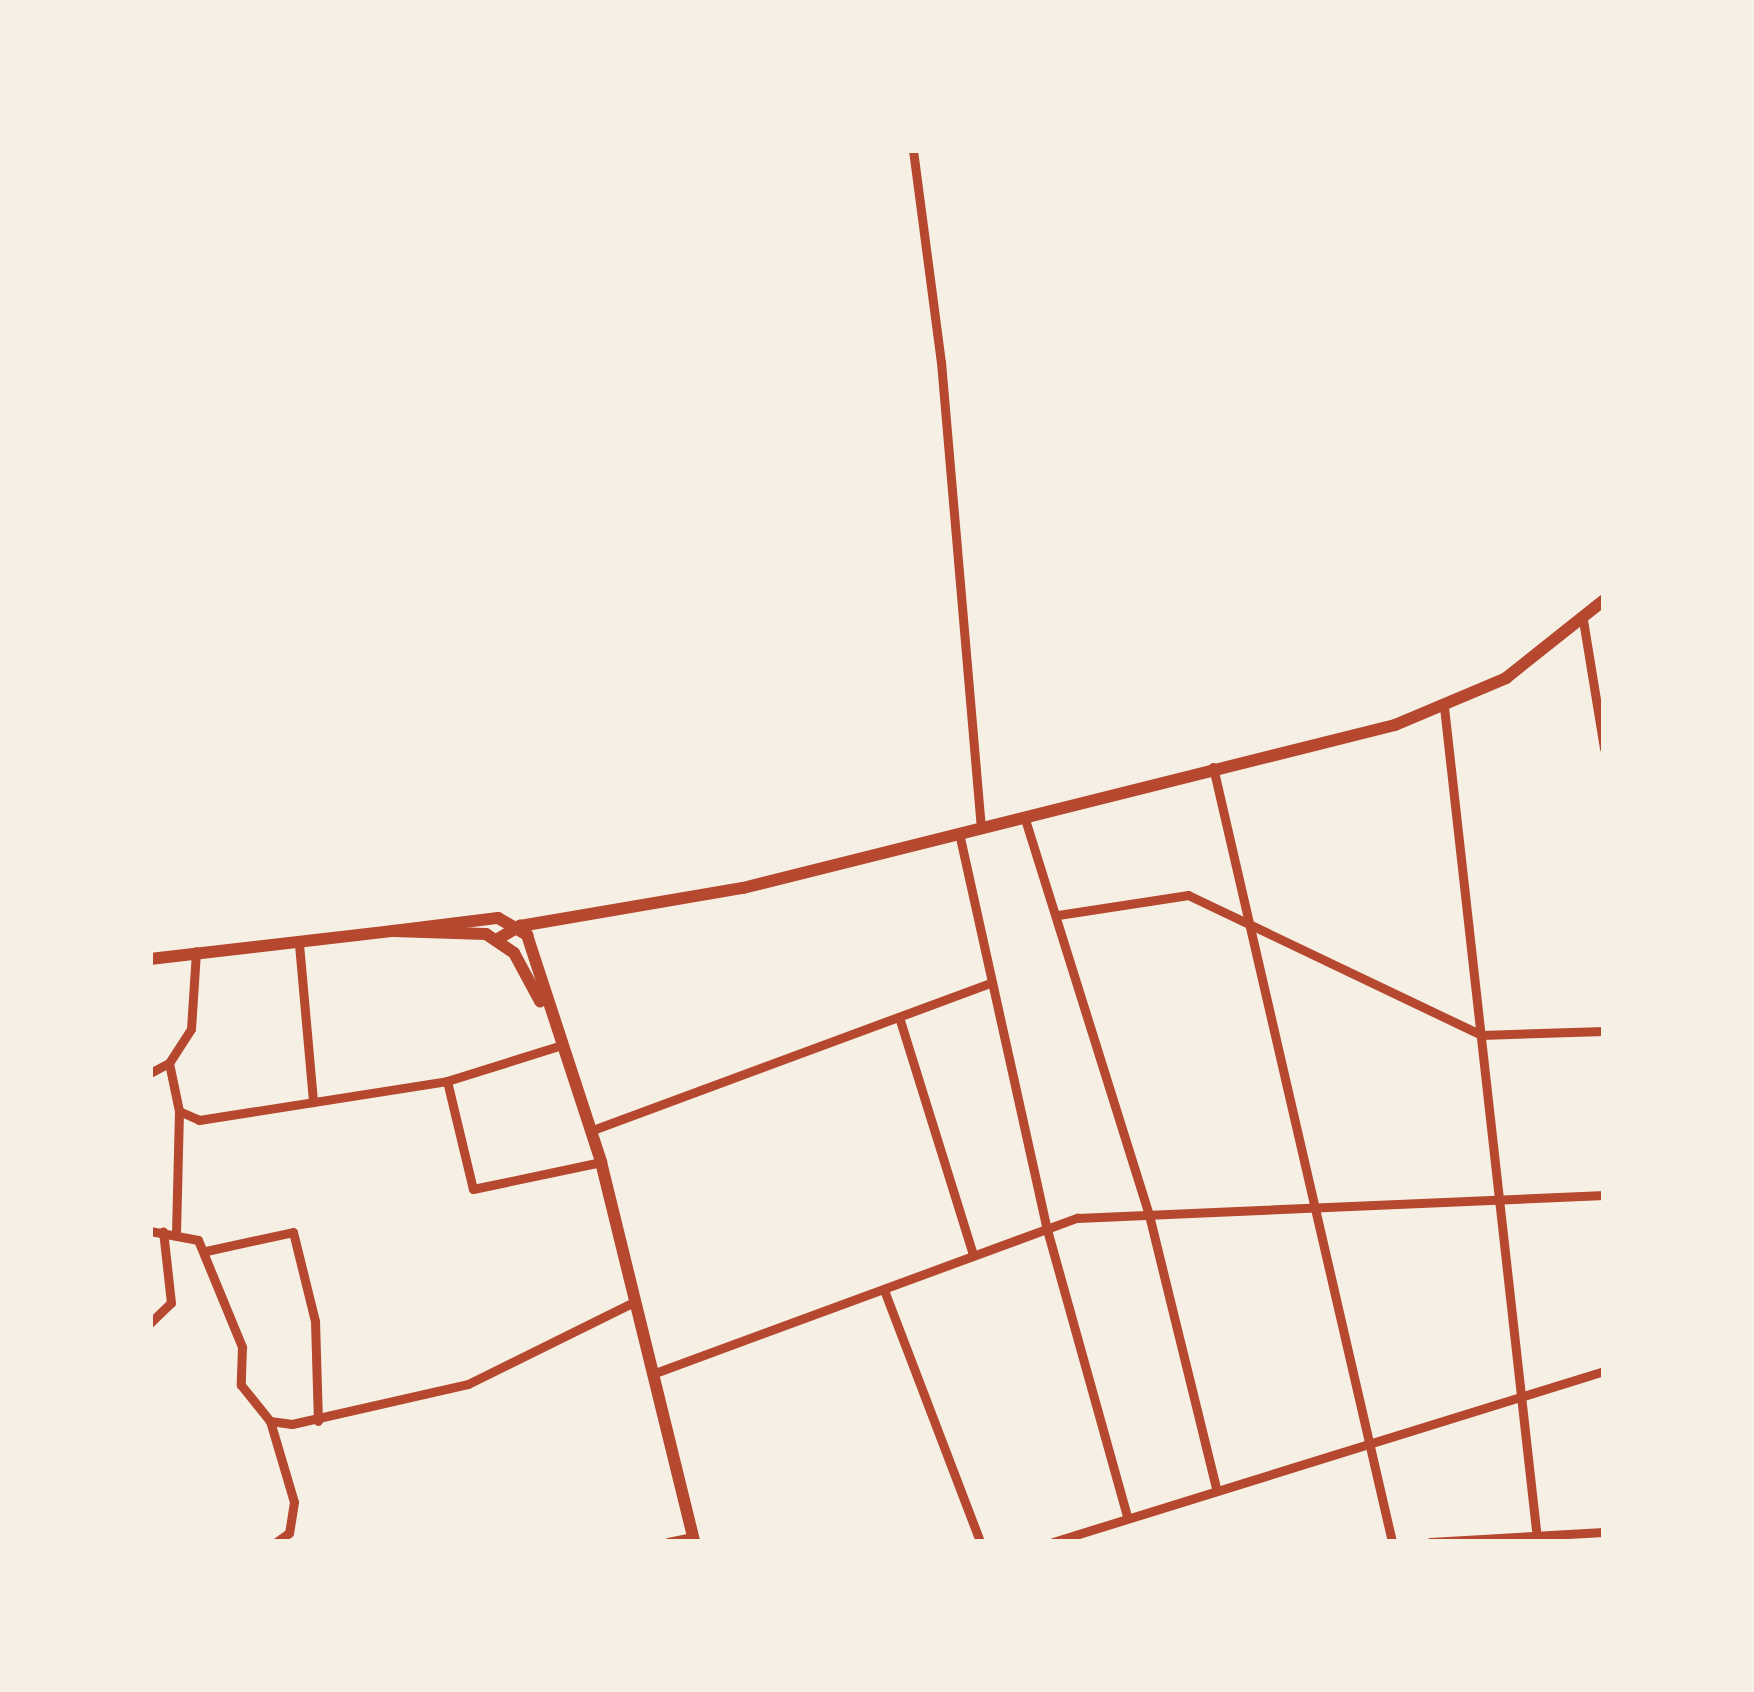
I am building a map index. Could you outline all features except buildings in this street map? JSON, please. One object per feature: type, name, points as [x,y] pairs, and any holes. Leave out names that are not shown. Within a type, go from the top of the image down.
[{"type":"street","points":[[913,150],[941,362],[981,826]]},
{"type":"street","points":[[394,931],[498,939],[520,926],[743,888],[1444,707],[1506,678],[1604,600]]},
{"type":"street","points":[[1582,620],[1604,748]]},
{"type":"street","points":[[1444,707],[1536,1530]]},
{"type":"street","points":[[1213,767],[1392,1542]]},
{"type":"street","points":[[1024,816],[1149,1215],[1216,1487]]},
{"type":"street","points":[[959,833],[1046,1226],[1127,1516]]},
{"type":"street","points":[[1058,915],[1175,894],[1481,1035],[1604,1031]]},
{"type":"street","points":[[150,959],[498,918],[520,926],[533,949],[559,1046],[601,1162],[656,1373],[693,1540],[668,1542]]},
{"type":"street","points":[[498,939],[550,1017]]},
{"type":"street","points":[[299,944],[313,1102]]},
{"type":"street","points":[[150,1073],[170,1063],[191,1029],[196,951]]},
{"type":"street","points":[[590,1131],[991,982]]},
{"type":"street","points":[[899,1017],[973,1255]]},
{"type":"street","points":[[179,1111],[199,1120],[446,1081],[559,1046]]},
{"type":"street","points":[[170,1063],[179,1111],[176,1231]]},
{"type":"street","points":[[446,1081],[473,1190],[601,1162]]},
{"type":"street","points":[[656,1373],[1046,1226],[1149,1215],[1604,1195]]},
{"type":"street","points":[[150,1231],[176,1231],[206,1251],[242,1347],[241,1385],[271,1421],[294,1502],[289,1533],[276,1542]]},
{"type":"street","points":[[150,1323],[171,1303],[163,1231]]},
{"type":"street","points":[[206,1251],[293,1232],[315,1321],[318,1421]]},
{"type":"street","points":[[884,1290],[980,1542]]},
{"type":"street","points":[[271,1421],[318,1421],[468,1384],[637,1300]]},
{"type":"street","points":[[1053,1542],[1365,1440],[1604,1371]]},
{"type":"street","points":[[1430,1542],[1536,1530],[1604,1532]]}]
